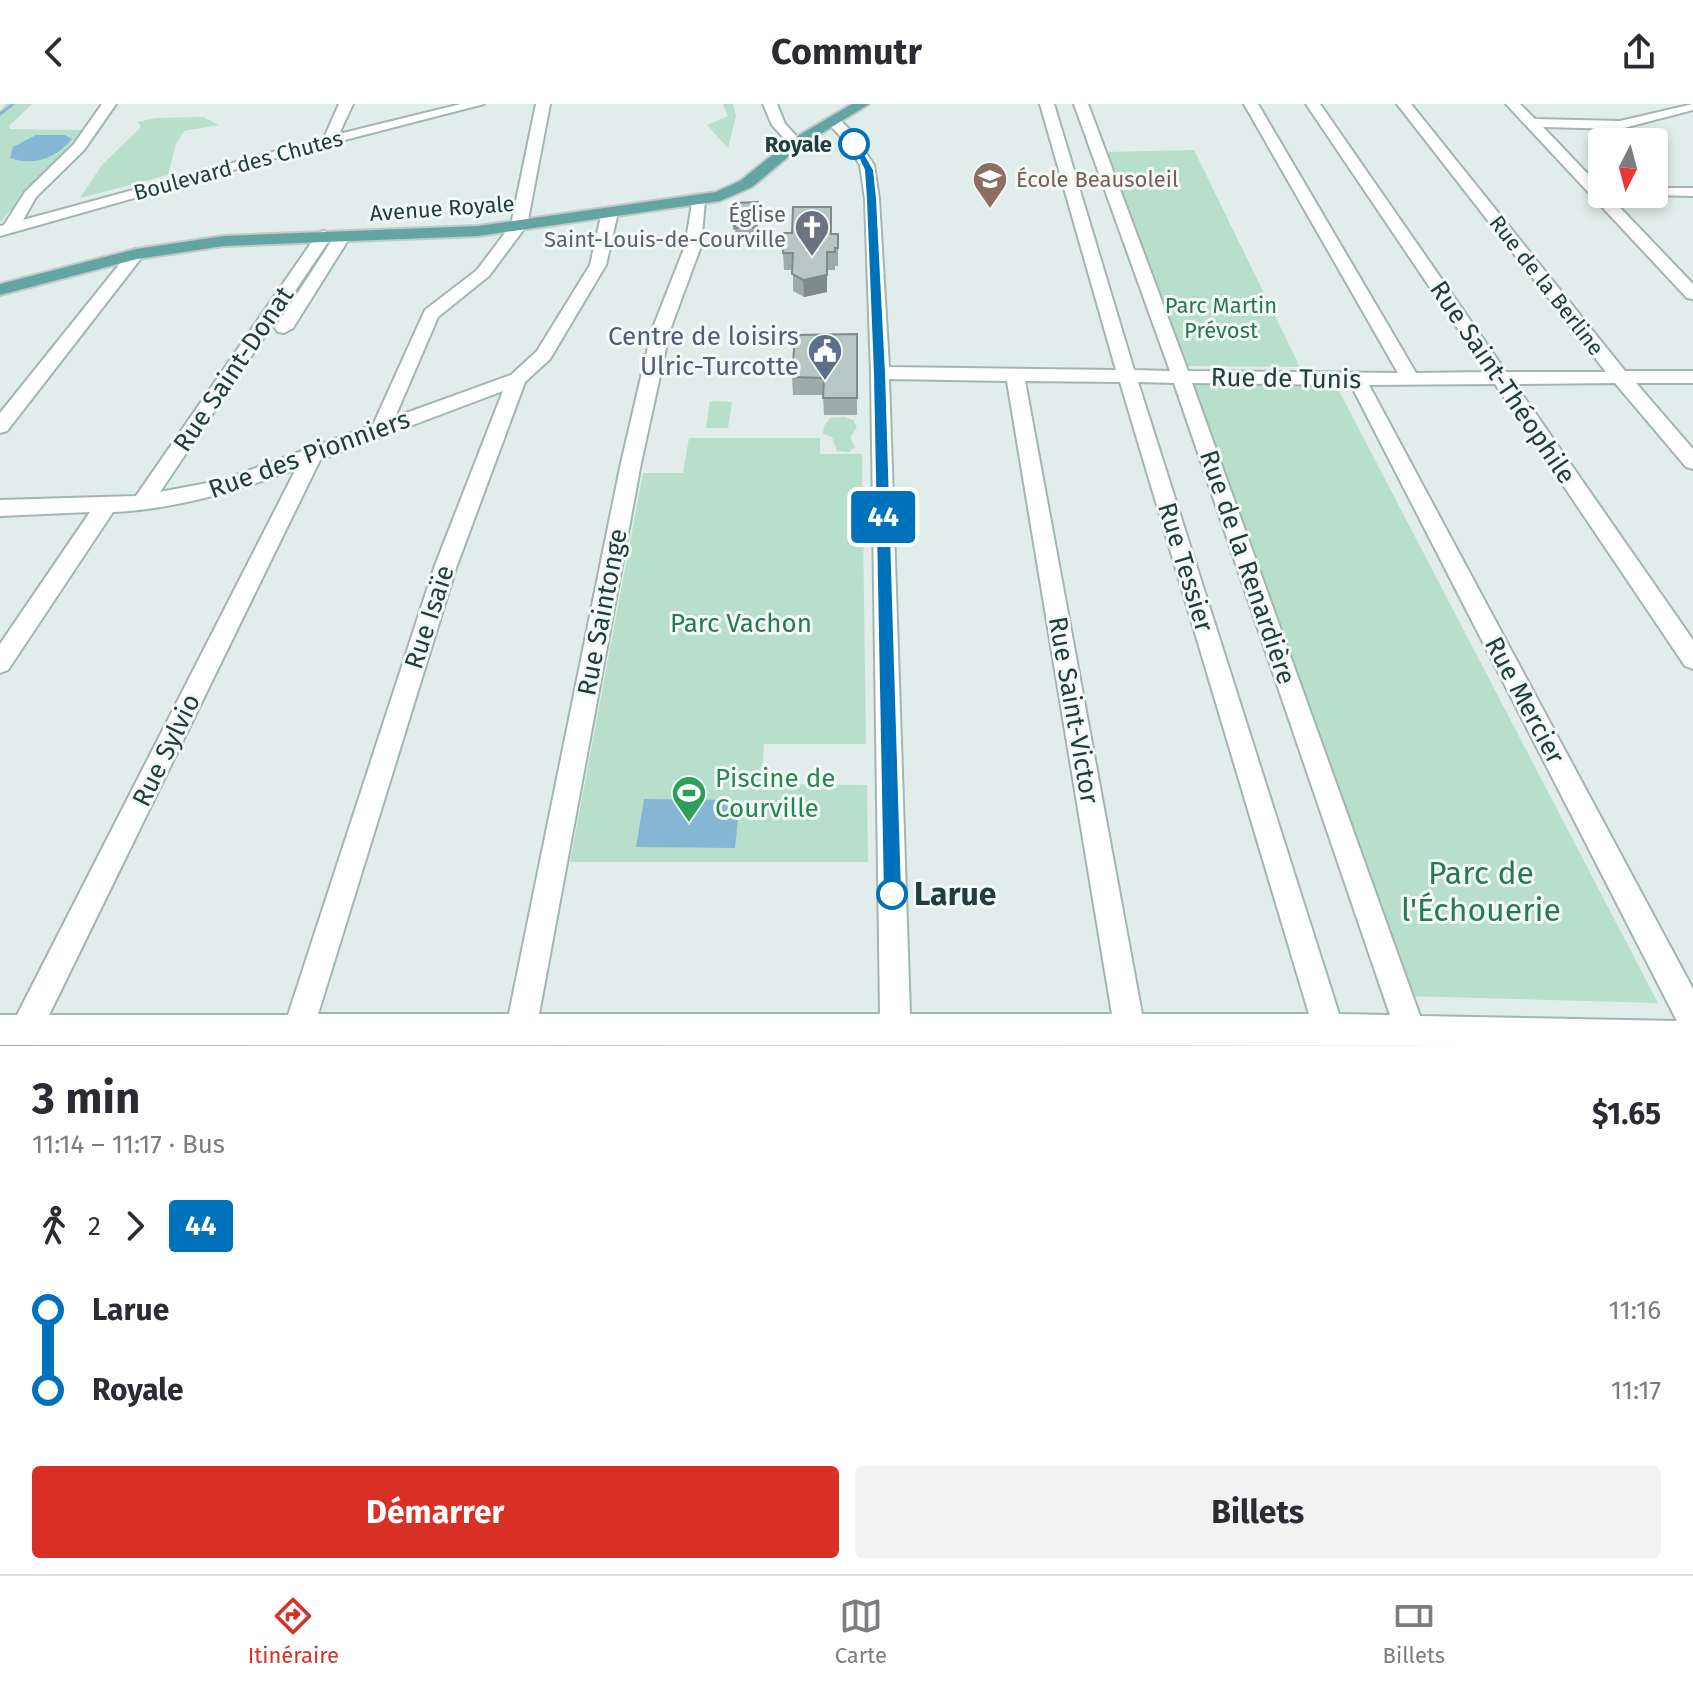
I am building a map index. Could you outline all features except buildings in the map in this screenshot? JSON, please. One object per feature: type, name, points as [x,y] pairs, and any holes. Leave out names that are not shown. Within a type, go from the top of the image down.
[{"type":"main road","name":"Avenue Royale","points":[[0,290],[136,254],[224,241],[478,231],[720,196],[746,184],[796,143],[847,110]]},
{"type":"street","points":[[5,230],[30,195],[79,147],[109,104]]},
{"type":"street","points":[[330,139],[346,104]]},
{"type":"street","name":"Boulevard des Chutes","points":[[5,230],[330,139],[447,108],[477,104]]},
{"type":"street","points":[[381,428],[431,314],[483,273],[519,225],[543,104]]},
{"type":"street","points":[[770,104],[779,125],[796,143]]},
{"type":"street","name":"Rue Tessier","points":[[1047,104],[1127,376],[1329,1029]]},
{"type":"street","name":"Rue de la Renardière","points":[[1081,104],[1181,377],[1411,1032]]},
{"type":"street","points":[[1251,104],[1411,380]]},
{"type":"street","name":"Rue Saint-Théophile","points":[[1313,104],[1693,659]]},
{"type":"street","name":"Rue de la Berline","points":[[1404,104],[1619,376],[1693,462]]},
{"type":"street","points":[[1513,104],[1588,181]]},
{"type":"street","points":[[1531,123],[1620,125],[1693,106]]},
{"type":"street","points":[[847,110],[848,136],[869,170],[880,373],[896,1037]]},
{"type":"street","points":[[1668,192],[1693,192]]},
{"type":"street","name":"Rue Saintonge","points":[[521,1029],[631,463],[661,330],[693,246],[698,200]]},
{"type":"street","points":[[1614,208],[1693,294]]},
{"type":"street","name":"Rue Isaïe","points":[[295,1038],[445,568],[517,379],[544,355],[598,265],[610,212]]},
{"type":"street","points":[[284,328],[333,236]]},
{"type":"street","name":"Rue Saint-Donat","points":[[142,503],[333,236]]},
{"type":"street","points":[[0,426],[136,254]]},
{"type":"street","name":"Rue de Tunis","points":[[880,373],[1411,380],[1693,377]]},
{"type":"street","name":"Rue Saint-Victor","points":[[1015,374],[1131,1038]]},
{"type":"street","name":"Rue des Pionniers","points":[[0,508],[142,503],[226,487],[517,379]]},
{"type":"street","name":"Rue Mercier","points":[[1357,379],[1693,1020]]},
{"type":"street","name":"Rue Sylvio","points":[[15,1035],[313,454]]},
{"type":"street","points":[[0,663],[106,506]]},
{"type":"street","points":[[15,1035],[295,1038],[521,1029],[621,1037],[1131,1038],[1329,1029],[1693,1037]]},
{"type":"green space","points":[[6,104],[32,104],[9,126],[10,129],[83,130],[0,222],[0,111]]},
{"type":"green space","points":[[723,104],[733,104],[736,116],[728,148],[707,125],[728,116]]},
{"type":"green space","points":[[203,117],[219,125],[184,131],[176,144],[168,175],[80,198],[102,165],[141,127],[138,122],[155,118]]},
{"type":"green space","name":"Parc Martin Prévost","points":[[1194,150],[1300,367],[1187,366],[1107,152]]},
{"type":"green space","name":"Parc de l'Échouerie","points":[[1194,385],[1337,387],[1658,1003],[1406,996]]},
{"type":"green space","points":[[710,401],[732,402],[728,428],[706,428]]},
{"type":"green space","points":[[830,418],[853,420],[857,427],[850,437],[855,447],[849,452],[837,451],[832,437],[823,434]]},
{"type":"green space","name":"Parc Vachon","points":[[689,438],[820,438],[820,454],[862,454],[866,744],[764,744],[761,784],[867,785],[868,862],[570,862],[643,473],[683,473]]},
{"type":"water","points":[[36,135],[65,135],[72,139],[59,152],[44,159],[28,161],[10,158],[13,147]]},
{"type":"water","name":"Piscine de Courville","points":[[644,799],[740,800],[735,848],[636,847]]},
{"type":"waterway","points":[[0,114],[13,104]]},
{"type":"bus line","name":"44","points":[[854,144],[869,170],[872,199],[880,373],[892,894]]},
{"type":"place","name":"Royale","points":[[854,144]]},
{"type":"place","name":"École Beausoleil","points":[[990,210]]},
{"type":"place","name":"Église Saint-Louis-de-Courville","points":[[812,258]]},
{"type":"place","name":"Centre de loisirs Ulric-Turcotte","points":[[825,382]]},
{"type":"place","name":"Piscine de Courville","points":[[689,824]]},
{"type":"place","name":"Larue","points":[[892,894]]}]
